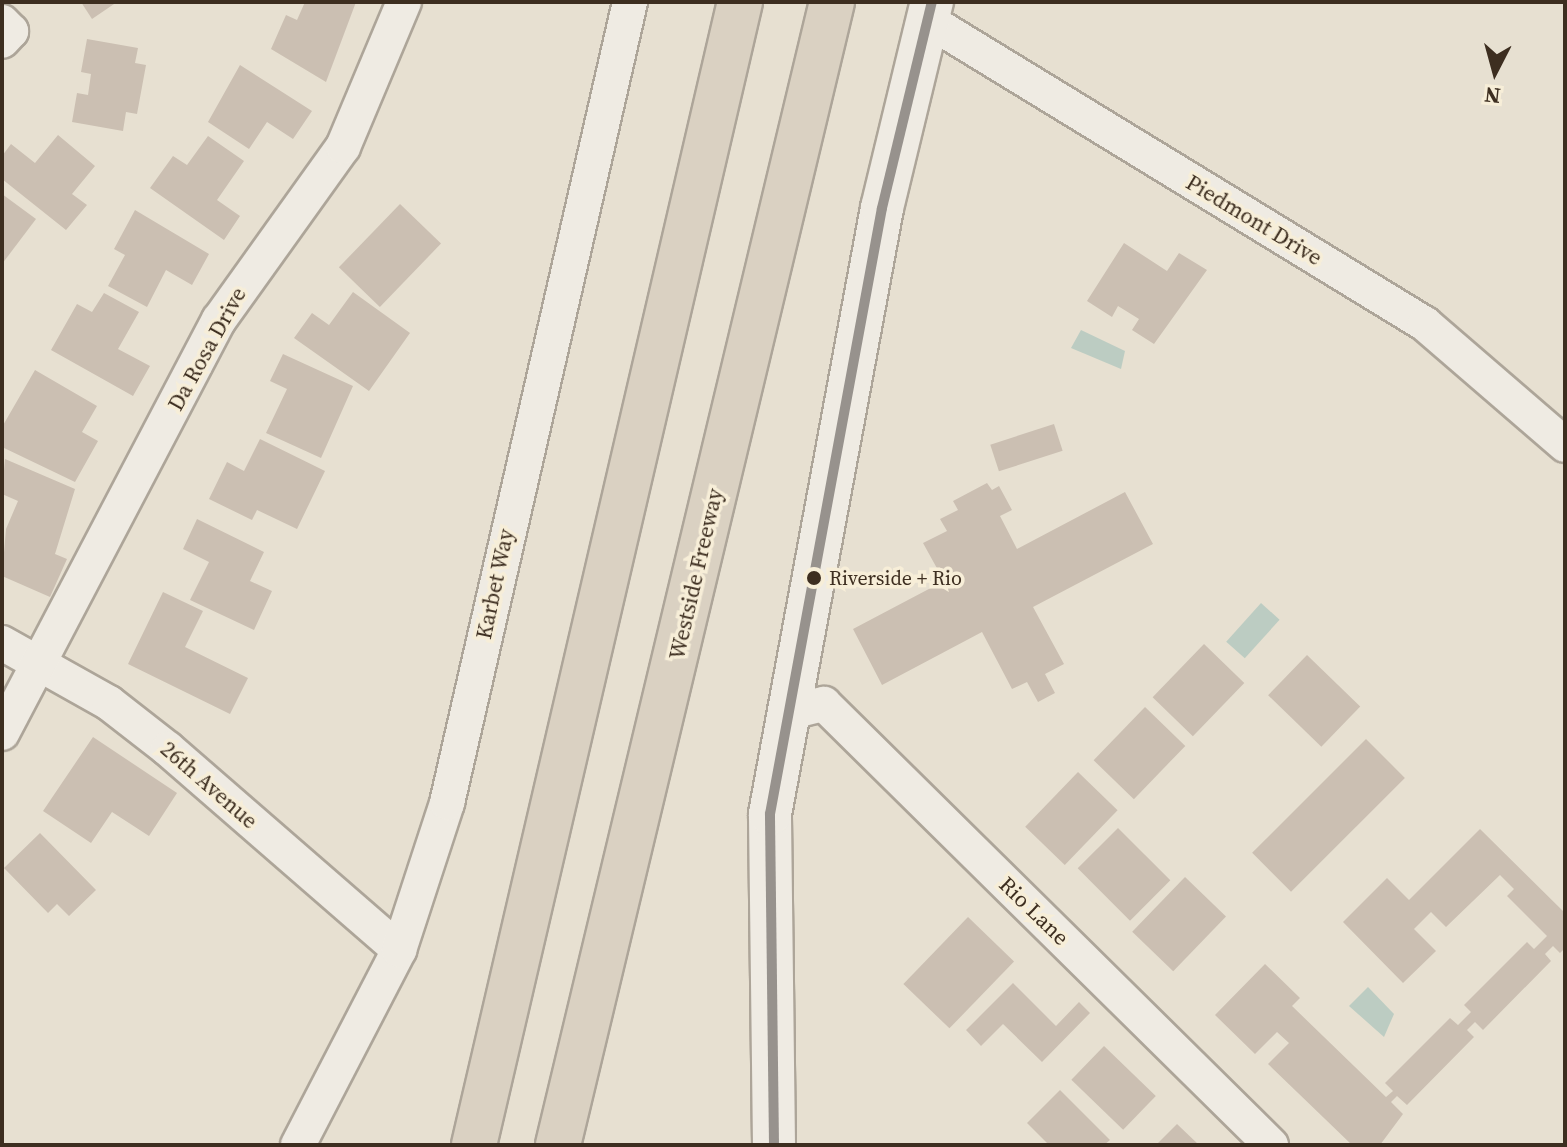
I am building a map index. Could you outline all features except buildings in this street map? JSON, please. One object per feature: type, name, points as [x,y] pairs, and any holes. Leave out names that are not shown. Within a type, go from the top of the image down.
[{"type":"highway","points":[[474,1145],[740,2]]},
{"type":"highway","name":"Westside Freeway","points":[[558,1145],[832,2]]},
{"type":"street","name":"Da Rosa Drive","points":[[2,733],[219,320],[343,147],[404,2]]},
{"type":"street","name":"Karbet Way","points":[[298,1145],[399,950],[447,803],[630,2]]},
{"type":"street","name":"Piedmont Drive","points":[[929,11],[1425,324],[1565,445]]},
{"type":"street","points":[[774,1145],[767,854],[787,713],[882,208],[929,11]]},
{"type":"street","points":[[2,22],[11,31],[2,41]]},
{"type":"street","name":"26th Avenue","points":[[2,643],[41,660],[168,749],[399,950]]},
{"type":"street","name":"Rio Lane","points":[[787,713],[824,704],[1271,1145]]},
{"type":"shaded area","points":[[1081,330],[1125,351],[1121,369],[1071,348]]},
{"type":"shaded area","points":[[1261,603],[1280,620],[1245,658],[1226,642]]},
{"type":"shaded area","points":[[1368,987],[1394,1014],[1384,1037],[1349,1006]]},
{"type":"transit line","points":[[774,1145],[770,814],[882,208],[932,2]]},
{"type":"place","name":"Riverside + Rio","points":[[814,578]]}]
